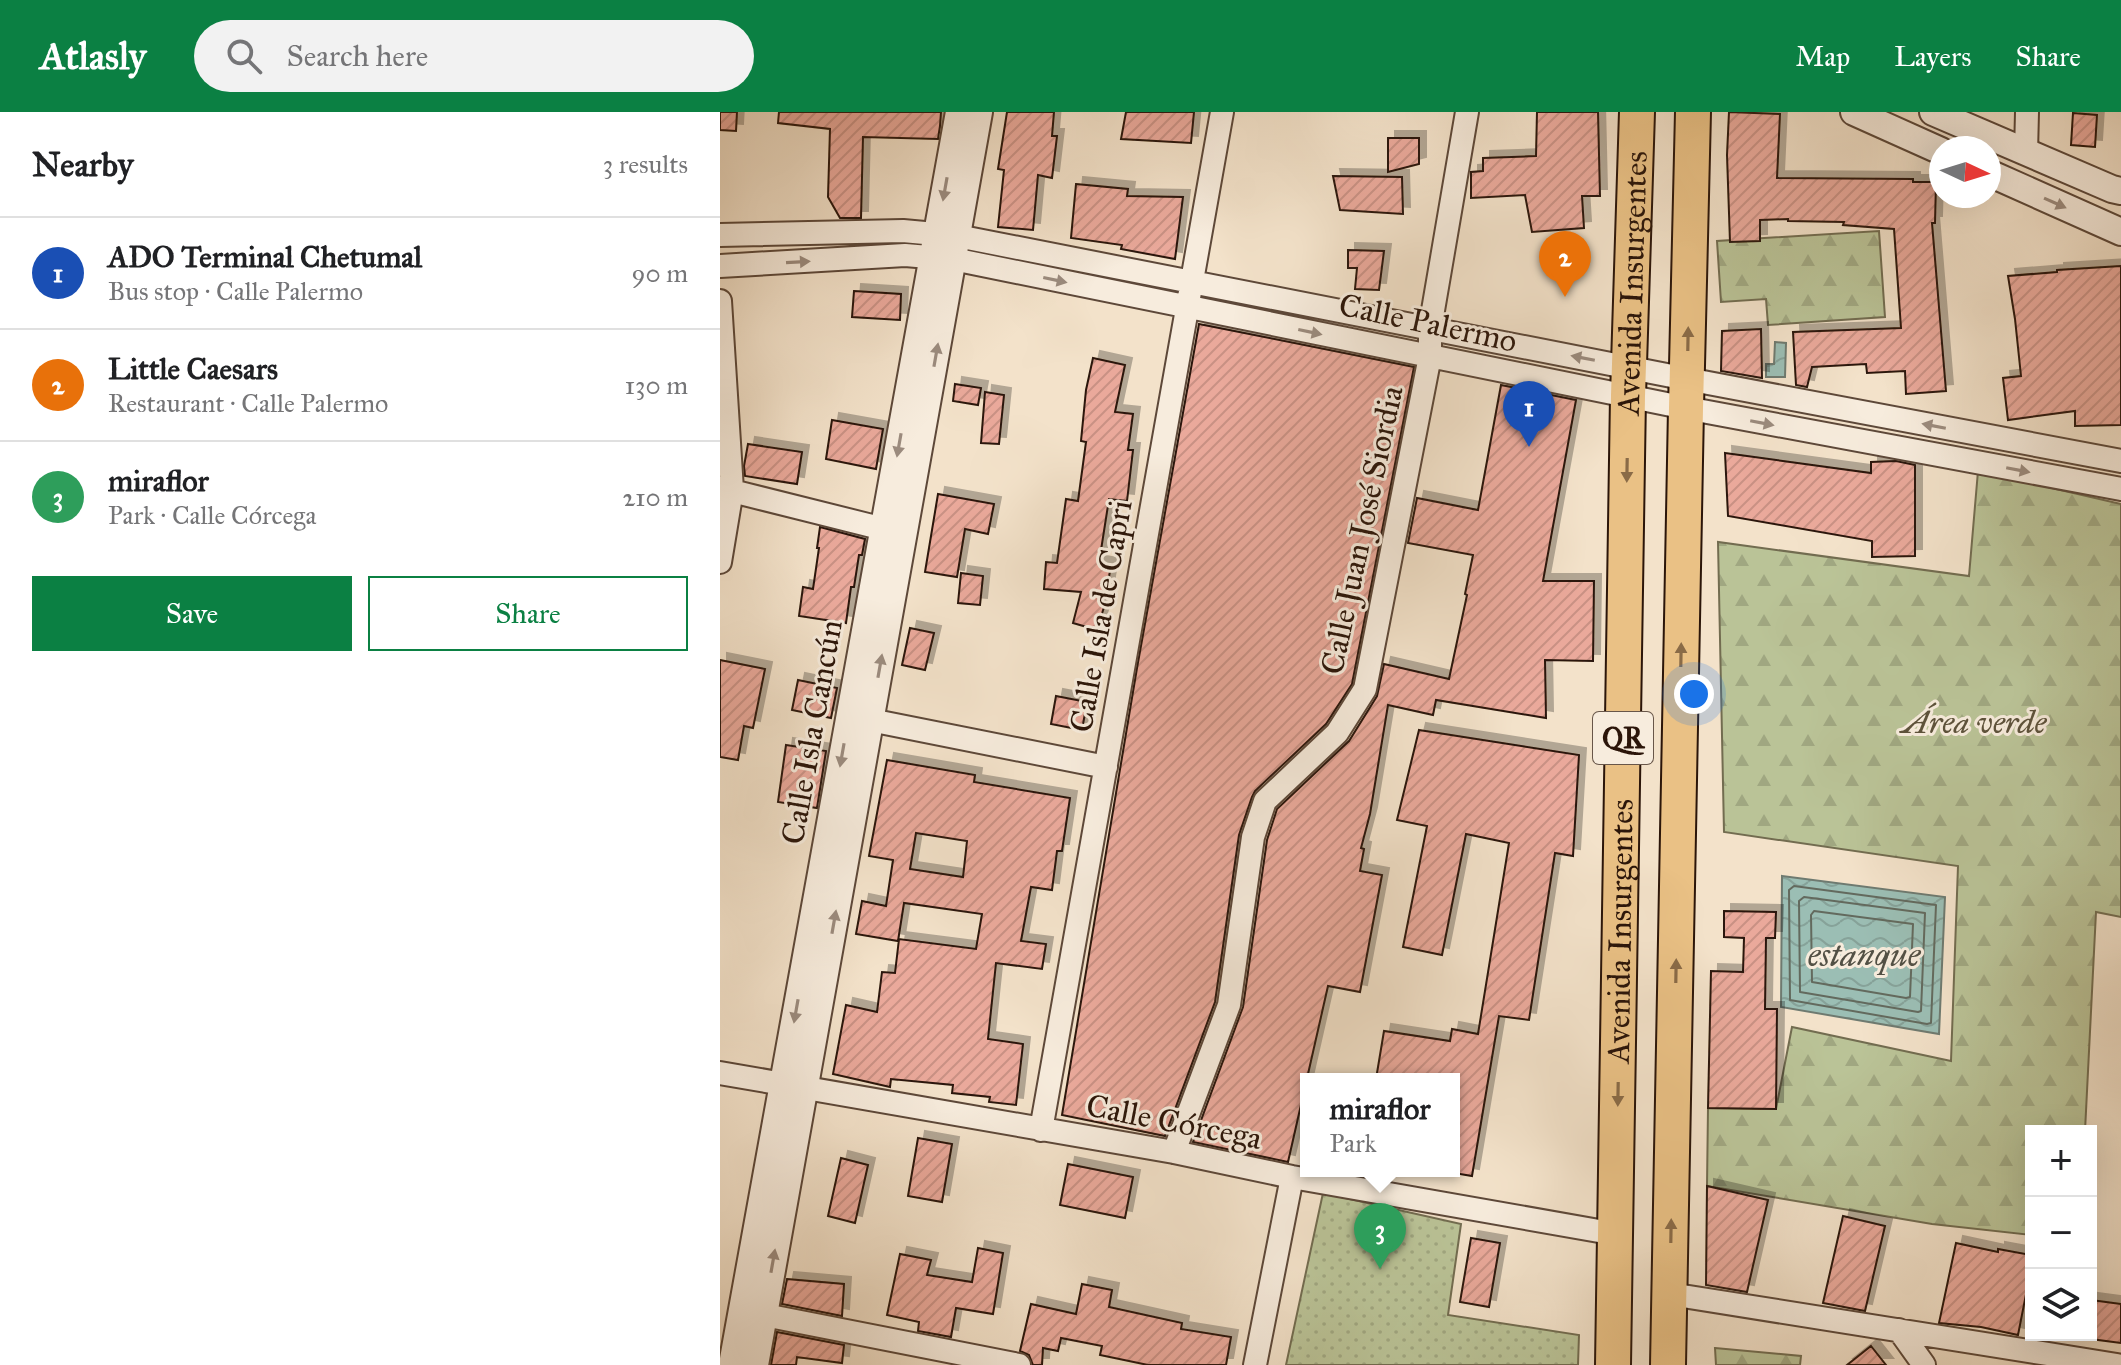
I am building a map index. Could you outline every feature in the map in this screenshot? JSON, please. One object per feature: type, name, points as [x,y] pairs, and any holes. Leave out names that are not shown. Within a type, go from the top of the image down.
[{"type":"main road","name":"Avenida Insurgentes","points":[[1613,1365],[1629,382],[1637,112]]},
{"type":"main road","name":"Avenida Insurgentes","points":[[1668,1365],[1693,112]]},
{"type":"street","name":"Calle Isla Cancún","points":[[732,1365],[753,1313],[945,246],[959,112]]},
{"type":"street","name":"Calle Isla Cancún","points":[[860,716],[884,529],[945,246],[979,112]]},
{"type":"street","name":"Calle Isla de Capri","points":[[1041,1130],[1222,112]]},
{"type":"street","name":"Calle Juan José Siordia","points":[[1174,1152],[1229,1005],[1253,837],[1265,801],[1337,733],[1365,689],[1430,356],[1430,328],[1467,112]]},
{"type":"street","points":[[1854,112],[1929,146]]},
{"type":"street","points":[[1933,112],[2121,191]]},
{"type":"street","points":[[2026,153],[2027,112]]},
{"type":"street","points":[[2001,178],[2121,232]]},
{"type":"street","name":"Calle Palermo","points":[[720,235],[903,231],[945,246],[1189,307],[1430,356],[1629,382]]},
{"type":"street","name":"Calle Palermo","points":[[720,266],[905,255],[945,246],[1193,282],[1430,328],[1629,382],[2121,489]]},
{"type":"street","points":[[720,301],[726,489],[720,562]]},
{"type":"street","name":"Calle Palermo","points":[[1686,394],[2121,461]]},
{"type":"street","points":[[726,489],[884,529]]},
{"type":"street","points":[[860,716],[1106,767]]},
{"type":"street","name":"Calle Córcega","points":[[720,1073],[1174,1152],[1292,1177],[1616,1234]]},
{"type":"street","points":[[1255,1365],[1292,1177]]},
{"type":"street","points":[[1670,1294],[2117,1365]]},
{"type":"street","name":"Calle Isla Cancún","points":[[753,1313],[755,1365]]},
{"type":"street","points":[[753,1313],[1019,1365]]},
{"type":"street","points":[[1899,1330],[1924,1365]]},
{"type":"green space","points":[[1879,231],[1885,317],[1768,325],[1766,299],[1721,302],[1717,241]]},
{"type":"green space","name":"Área verde","points":[[1978,471],[2121,504],[2121,917],[2096,912],[2085,1125],[2025,1125],[2025,1234],[1932,1224],[1707,1186],[1708,1108],[1776,1109],[1792,1027],[1951,1061],[1958,866],[1724,832],[1718,542],[1969,576]]},
{"type":"green space","points":[[1323,1193],[1461,1224],[1448,1315],[1579,1335],[1578,1365],[1286,1365]]},
{"type":"green space","points":[[1715,1348],[1801,1356],[1800,1365],[1716,1365]]},
{"type":"water","points":[[1775,342],[1786,343],[1785,377],[1766,377],[1766,364],[1774,364]]},
{"type":"water","name":"estanque","points":[[1782,876],[1945,897],[1939,1034],[1781,1007]]},
{"type":"building","points":[[720,112],[737,112],[736,131],[720,130]]},
{"type":"building","points":[[779,112],[941,112],[938,139],[863,137],[861,218],[840,218],[828,197],[830,129],[778,123]]},
{"type":"building","points":[[1007,112],[1054,112],[1052,136],[1057,136],[1052,178],[1038,175],[1033,230],[998,227],[1004,170],[998,169]]},
{"type":"building","points":[[1126,112],[1194,112],[1191,143],[1121,139]]},
{"type":"building","points":[[1537,112],[1598,112],[1600,196],[1582,196],[1584,228],[1532,232],[1525,195],[1471,198],[1471,172],[1483,171],[1483,158],[1536,156]]},
{"type":"building","points":[[1729,112],[1780,114],[1777,178],[1913,179],[1913,182],[1929,182],[1929,208],[1935,208],[1935,223],[1932,223],[1946,391],[1906,394],[1905,371],[1867,373],[1866,364],[1812,367],[1807,387],[1796,385],[1793,332],[1901,328],[1894,229],[1843,225],[1844,222],[1760,220],[1760,241],[1730,242]]},
{"type":"building","points":[[2073,113],[2097,115],[2095,147],[2071,145]]},
{"type":"building","points":[[1388,138],[1419,138],[1419,164],[1388,172]]},
{"type":"building","points":[[1333,176],[1402,177],[1403,214],[1340,210]]},
{"type":"building","points":[[1076,184],[1128,189],[1127,196],[1183,197],[1175,259],[1121,249],[1122,245],[1071,238]]},
{"type":"building","points":[[1348,250],[1384,251],[1379,290],[1355,289],[1357,268],[1348,268]]},
{"type":"building","points":[[2121,266],[2121,425],[2075,426],[2075,411],[2008,420],[2003,378],[2021,376],[2008,276]]},
{"type":"building","points":[[854,291],[901,294],[900,320],[852,317]]},
{"type":"building","points":[[1199,324],[1414,367],[1352,684],[1326,724],[1252,797],[1239,835],[1215,1002],[1165,1136],[1062,1115]]},
{"type":"building","points":[[1761,329],[1762,378],[1721,371],[1722,331]]},
{"type":"building","points":[[1093,358],[1125,365],[1115,412],[1133,414],[1128,450],[1133,450],[1127,501],[1109,499],[1099,563],[1111,565],[1097,630],[1073,623],[1081,592],[1044,589],[1046,562],[1057,563],[1066,499],[1078,501],[1086,442],[1081,441],[1086,390]]},
{"type":"building","points":[[955,384],[981,388],[978,405],[953,401]]},
{"type":"building","points":[[1501,385],[1576,400],[1543,581],[1594,581],[1593,661],[1545,660],[1546,718],[1436,700],[1433,715],[1388,705],[1370,814],[1361,848],[1364,849],[1360,871],[1382,875],[1360,992],[1328,986],[1308,1073],[1300,1073],[1300,1109],[1288,1162],[1193,1142],[1243,1007],[1267,840],[1277,809],[1349,741],[1377,696],[1384,664],[1449,679],[1473,555],[1408,543],[1417,498],[1478,510]]},
{"type":"building","points":[[985,392],[1004,395],[999,444],[981,443]]},
{"type":"building","points":[[832,420],[883,429],[876,469],[826,459]]},
{"type":"building","points":[[748,444],[802,452],[797,484],[745,476]]},
{"type":"building","points":[[1725,453],[1871,473],[1871,462],[1896,461],[1915,465],[1915,556],[1872,557],[1872,541],[1728,516]]},
{"type":"building","points":[[938,494],[994,504],[988,534],[965,529],[957,577],[925,572]]},
{"type":"building","points":[[820,527],[865,539],[854,587],[851,587],[846,623],[799,616],[803,587],[813,589]]},
{"type":"building","points":[[961,573],[983,576],[980,605],[958,603]]},
{"type":"building","points":[[910,628],[934,633],[925,670],[902,665]]},
{"type":"building","points":[[720,660],[765,669],[753,728],[744,726],[738,760],[720,757]]},
{"type":"building","points":[[798,680],[837,688],[831,718],[792,710]]},
{"type":"building","points":[[1056,696],[1087,702],[1082,730],[1051,724]]},
{"type":"building","points":[[1419,730],[1579,755],[1573,856],[1555,853],[1529,1020],[1499,1016],[1472,1176],[1460,1174],[1460,1073],[1377,1073],[1384,1031],[1450,1041],[1452,1029],[1478,1034],[1509,843],[1466,834],[1442,955],[1403,947],[1427,826],[1397,820]]},
{"type":"building","points":[[786,745],[826,751],[817,808],[778,802]]},
{"type":"building","points":[[887,760],[975,775],[974,782],[1070,798],[1062,851],[1057,851],[1052,890],[1031,887],[1021,941],[1046,944],[1042,969],[996,963],[988,1039],[1023,1044],[1016,1105],[989,1102],[990,1097],[952,1093],[953,1085],[891,1079],[890,1087],[833,1074],[846,1005],[877,1012],[882,972],[895,973],[899,939],[976,949],[982,914],[904,903],[898,941],[856,934],[862,901],[886,906],[893,860],[869,856]],"holes":[[[916,833],[967,841],[963,877],[910,869]]]},
{"type":"building","points":[[1724,911],[1776,912],[1775,938],[1766,938],[1765,1009],[1777,1009],[1776,1109],[1708,1108],[1711,971],[1743,972],[1744,938],[1724,937]]},
{"type":"building","points":[[918,1138],[952,1144],[942,1202],[908,1196]]},
{"type":"building","points":[[841,1158],[868,1165],[855,1223],[828,1216]]},
{"type":"building","points":[[1068,1164],[1133,1177],[1125,1218],[1060,1205]]},
{"type":"building","points":[[1707,1186],[1768,1200],[1747,1292],[1706,1285]]},
{"type":"building","points":[[1843,1216],[1885,1226],[1865,1311],[1823,1303]]},
{"type":"building","points":[[1471,1238],[1500,1243],[1489,1307],[1460,1302]]},
{"type":"building","points":[[1956,1243],[2025,1254],[2025,1299],[2018,1335],[1939,1323]]},
{"type":"building","points":[[978,1248],[1003,1253],[993,1314],[956,1308],[951,1337],[918,1331],[919,1322],[887,1315],[900,1254],[931,1260],[927,1275],[972,1282]]},
{"type":"building","points":[[787,1279],[844,1284],[842,1316],[782,1304]]},
{"type":"building","points":[[1082,1284],[1112,1290],[1109,1307],[1182,1323],[1181,1329],[1231,1337],[1226,1365],[1148,1365],[1100,1355],[1102,1346],[1061,1338],[1058,1351],[1043,1348],[1042,1365],[1033,1365],[1029,1355],[1020,1351],[1031,1304],[1076,1314]]},
{"type":"building","points":[[2097,1301],[2121,1304],[2121,1343],[2097,1340]]},
{"type":"building","points":[[777,1332],[844,1345],[842,1363],[797,1357],[796,1365],[771,1365]]},
{"type":"building","points":[[1871,1346],[1886,1365],[1847,1365]]},
{"type":"place","name":"Little Caesars","points":[[1565,297]]},
{"type":"place","name":"ADO Terminal Chetumal","points":[[1529,447]]},
{"type":"place","name":"miraflor","points":[[1380,1269]]}]
